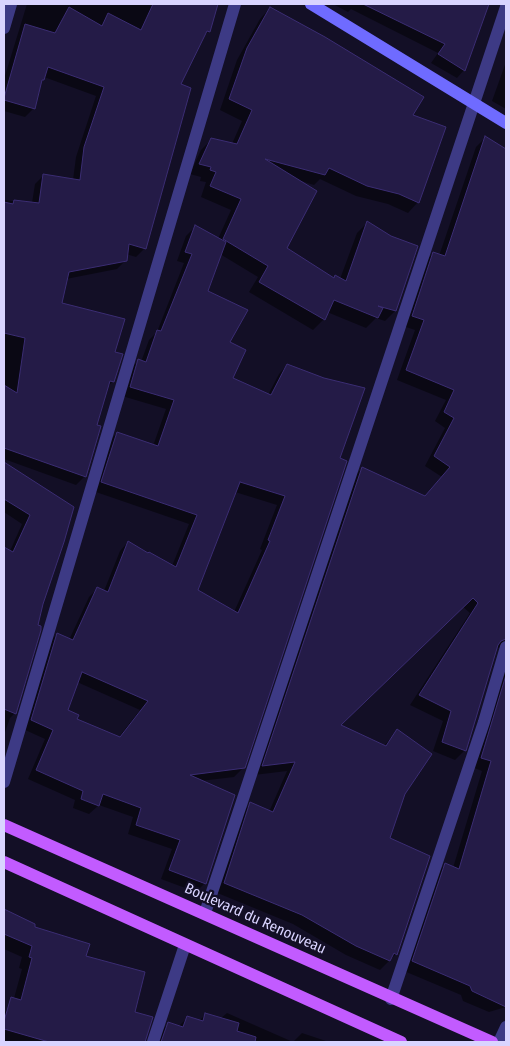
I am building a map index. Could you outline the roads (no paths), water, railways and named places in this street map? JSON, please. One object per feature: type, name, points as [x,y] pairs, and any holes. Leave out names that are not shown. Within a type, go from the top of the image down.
[{"type":"main road","points":[[311,4],[506,123]]},
{"type":"main road","name":"Boulevard du Renouveau","points":[[4,825],[390,999],[492,1042]]},
{"type":"main road","points":[[4,862],[393,1041]]},
{"type":"street","points":[[4,28],[11,4]]},
{"type":"street","points":[[4,782],[235,4]]},
{"type":"street","points":[[205,914],[506,7]]},
{"type":"street","points":[[390,999],[481,732],[506,647]]},
{"type":"street","points":[[153,1042],[185,945]]},
{"type":"street","points":[[499,1042],[506,1027]]}]
